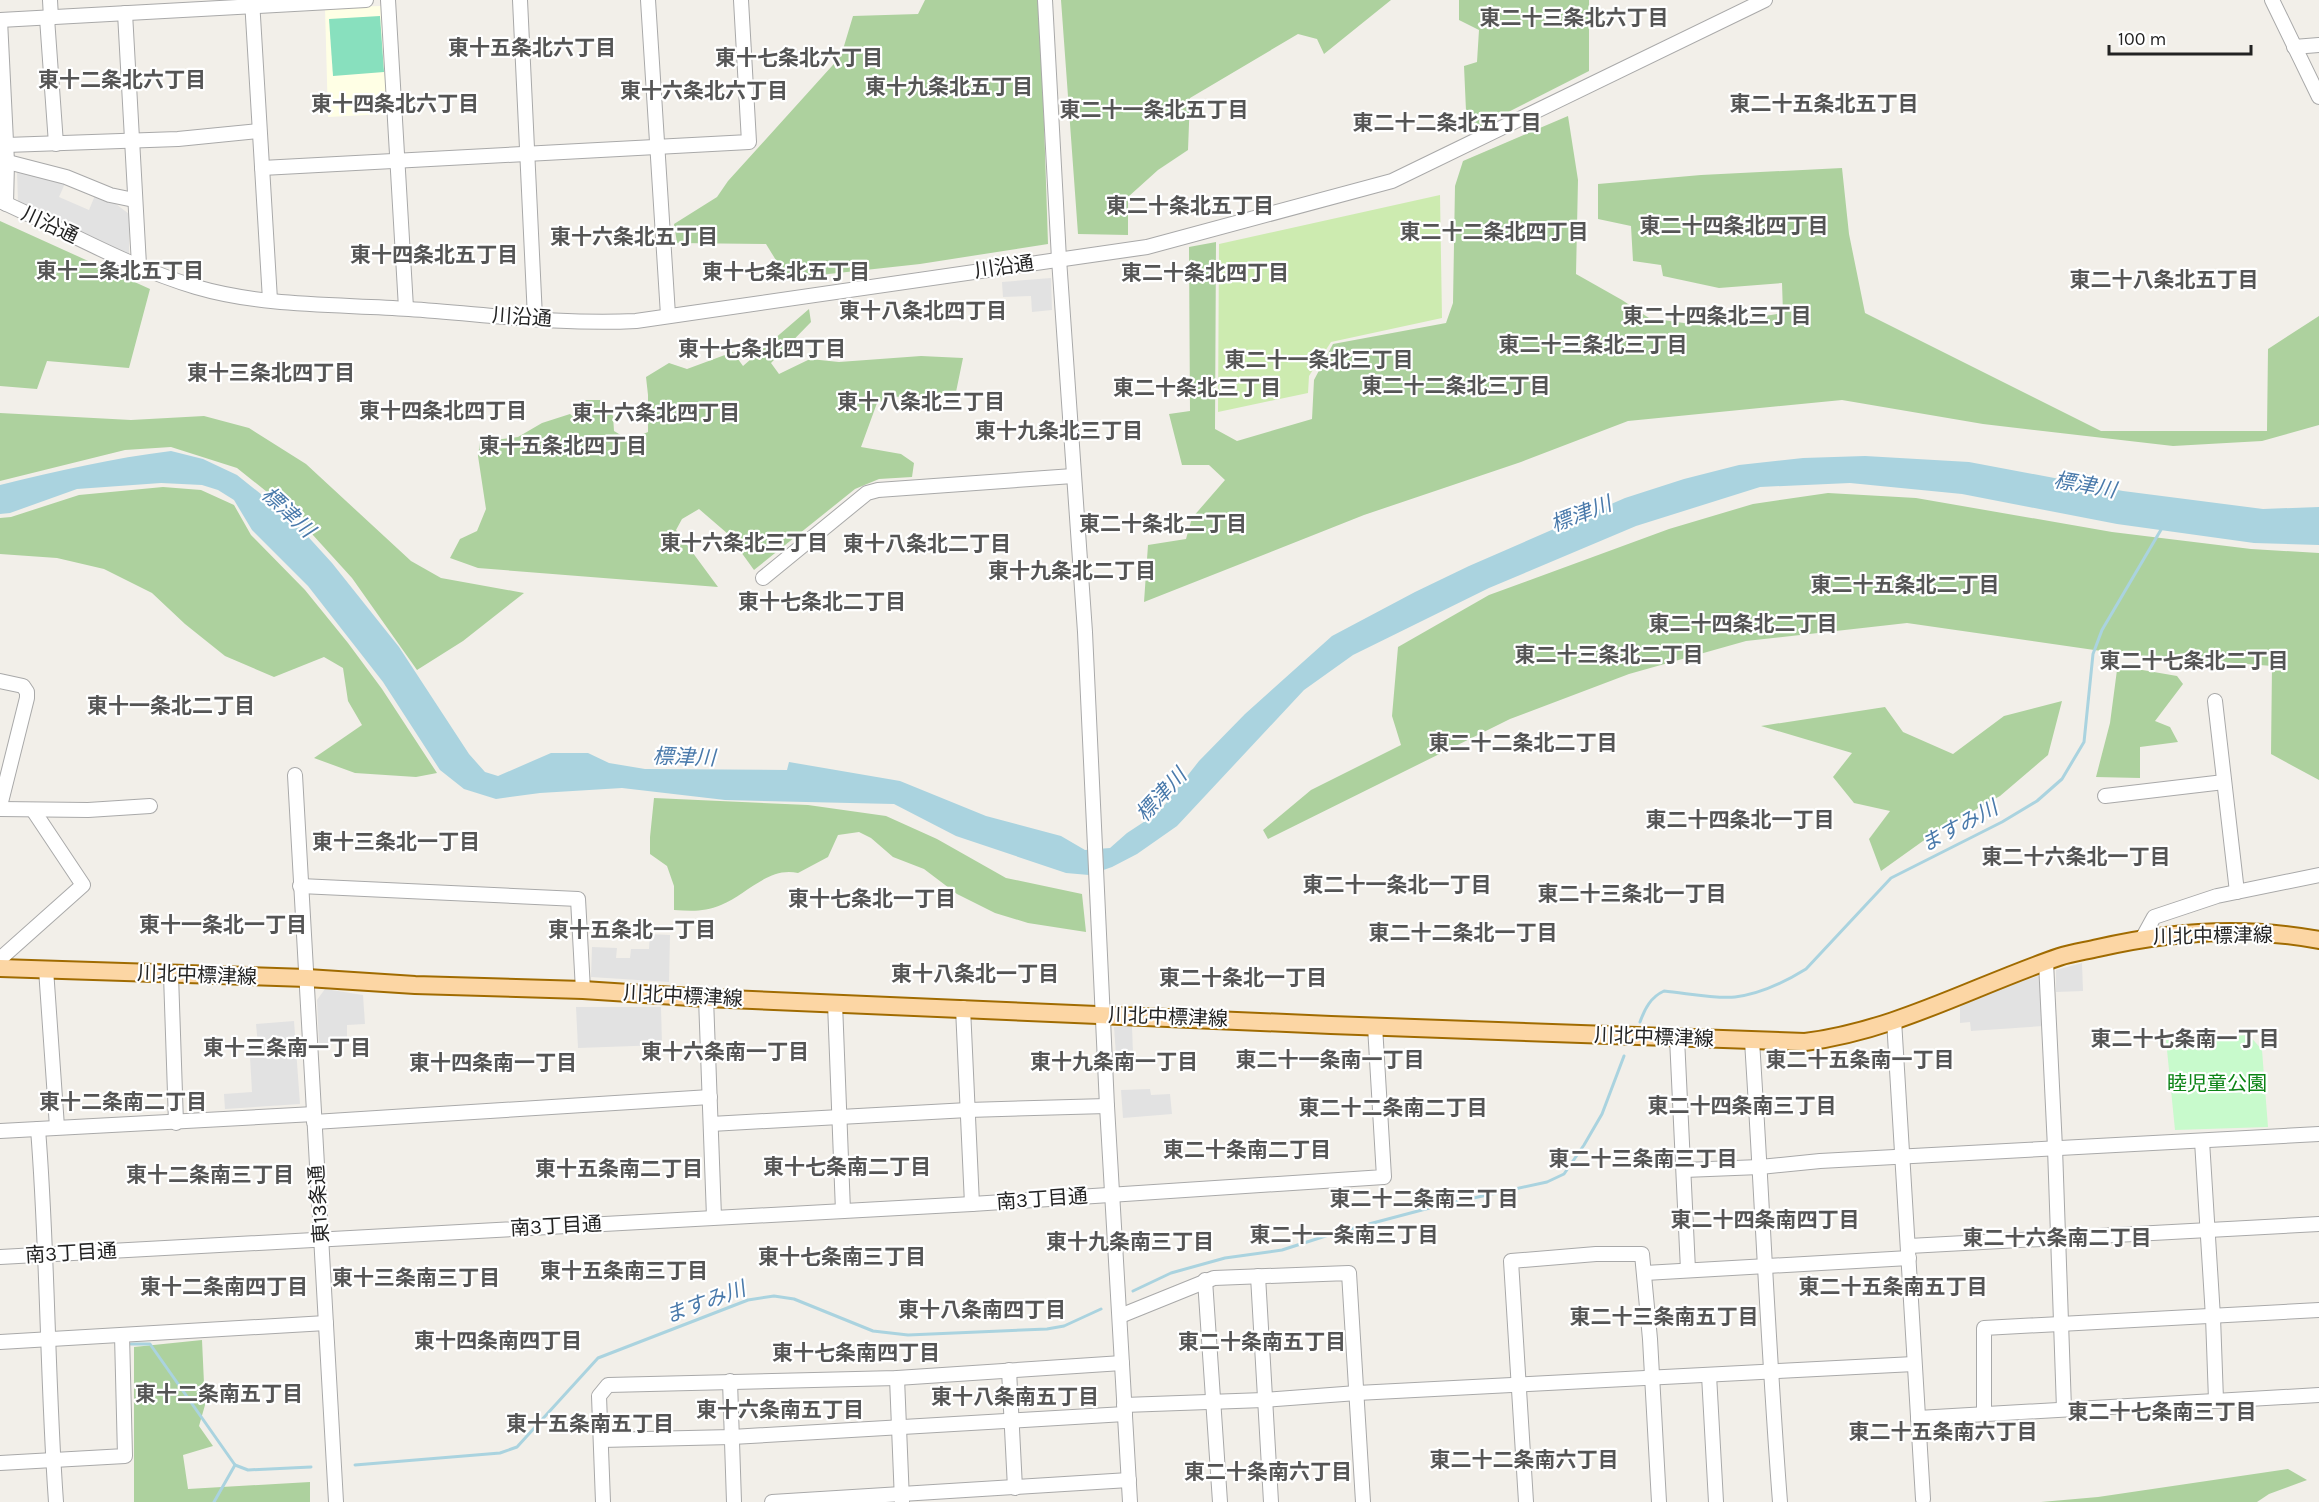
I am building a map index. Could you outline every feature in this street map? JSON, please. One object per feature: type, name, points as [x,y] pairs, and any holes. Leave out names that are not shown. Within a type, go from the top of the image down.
[{"type":"main road","name":"川北中標津線","points":[[0,968],[307,978],[415,985],[583,990],[706,998],[1103,1015],[1805,1042],[1828,1039],[1894,1020],[2060,957],[2143,937],[2229,932],[2287,934],[2319,940]]},
{"type":"street","points":[[50,0],[56,144]]},
{"type":"street","points":[[3,203],[6,145],[0,20],[49,18],[119,9],[183,5],[366,0]]},
{"type":"street","points":[[388,0],[406,308]]},
{"type":"street","points":[[520,0],[535,318]]},
{"type":"street","points":[[648,0],[668,315]]},
{"type":"street","points":[[262,168],[526,152],[750,142],[741,0]]},
{"type":"street","points":[[1046,0],[1059,259],[1085,632],[1107,1106],[1130,1502]]},
{"type":"street","name":"川沿通","points":[[3,203],[139,265],[197,287],[221,293],[270,300],[616,322],[1147,247],[1392,182],[1766,0]]},
{"type":"street","points":[[2272,0],[2319,98]]},
{"type":"street","points":[[252,3],[270,300]]},
{"type":"street","points":[[119,9],[133,141],[134,200],[139,265]]},
{"type":"street","points":[[2294,47],[2319,45]]},
{"type":"street","points":[[6,145],[133,141],[259,131]]},
{"type":"street","points":[[4,161],[66,177],[110,195],[134,200]]},
{"type":"street","points":[[763,578],[867,493],[878,490],[1073,476]]},
{"type":"street","points":[[0,681],[24,686],[27,692],[0,807],[33,810],[88,810],[150,806]]},
{"type":"street","points":[[2215,700],[2237,892]]},
{"type":"street","name":"東13条通","points":[[295,776],[336,1502]]},
{"type":"street","points":[[2105,796],[2223,782]]},
{"type":"street","points":[[0,959],[83,885],[33,810]]},
{"type":"street","points":[[2143,937],[2154,917],[2237,892],[2319,875]]},
{"type":"street","points":[[300,886],[578,899],[583,990]]},
{"type":"street","points":[[2046,962],[2064,1409]]},
{"type":"street","points":[[46,969],[57,1127]]},
{"type":"street","points":[[171,975],[176,1123]]},
{"type":"street","points":[[706,998],[714,1217]]},
{"type":"street","points":[[835,1003],[843,1211]]},
{"type":"street","points":[[963,1008],[972,1204]]},
{"type":"street","points":[[1894,1020],[1923,1499]]},
{"type":"street","name":"南3丁目通","points":[[0,1257],[972,1204],[1384,1177],[1375,1026]]},
{"type":"street","points":[[1677,1038],[1688,1270]]},
{"type":"street","points":[[1752,1041],[1770,1371],[1780,1502]]},
{"type":"street","points":[[0,1131],[314,1118],[710,1097]]},
{"type":"street","points":[[711,1124],[968,1110],[1107,1106]]},
{"type":"street","points":[[38,1129],[43,1192],[56,1502]]},
{"type":"street","points":[[1684,1170],[2319,1134]]},
{"type":"street","points":[[2202,1141],[2216,1400]]},
{"type":"street","points":[[1645,1273],[1765,1266],[2058,1237],[2319,1224]]},
{"type":"street","points":[[1526,1502],[1511,1261],[1596,1254],[1642,1254],[1659,1502]]},
{"type":"street","points":[[1119,1316],[1214,1278],[1349,1273],[1364,1502]]},
{"type":"street","points":[[1258,1276],[1271,1502]]},
{"type":"street","points":[[1205,1281],[1220,1502]]},
{"type":"street","points":[[1984,1413],[1984,1328],[2062,1322],[2213,1317],[2319,1310]]},
{"type":"street","points":[[0,1342],[326,1323]]},
{"type":"street","points":[[0,1463],[125,1456],[122,1335]]},
{"type":"street","points":[[603,1502],[599,1396],[608,1385],[897,1378],[1122,1363]]},
{"type":"street","points":[[601,1440],[732,1437],[898,1428],[1213,1402],[1914,1364]]},
{"type":"street","points":[[1009,1370],[1015,1488]]},
{"type":"street","points":[[1708,1375],[1716,1502]]},
{"type":"street","points":[[897,1378],[902,1498]]},
{"type":"street","points":[[730,1381],[734,1502]]},
{"type":"street","points":[[1918,1418],[2319,1395]]},
{"type":"street","points":[[772,1502],[902,1498],[1129,1480]]},
{"type":"shaded area","points":[[381,6],[387,114],[328,117],[325,8]]},
{"type":"shaded area","points":[[17,170],[66,181],[59,197],[89,210],[96,193],[112,201],[129,214],[129,254],[18,203]]},
{"type":"shaded area","points":[[1051,278],[1052,310],[1032,312],[1031,296],[1003,297],[1002,282]]},
{"type":"shaded area","points":[[650,934],[670,935],[669,982],[591,977],[592,947],[617,948],[616,958],[630,958],[631,949],[649,949]]},
{"type":"shaded area","points":[[2082,963],[2083,991],[2056,992],[2056,970]]},
{"type":"shaded area","points":[[2041,975],[2043,1026],[1971,1031],[1970,1022],[1960,1023],[1960,1002]]},
{"type":"shaded area","points":[[325,989],[363,995],[365,1024],[347,1025],[347,1043],[319,1044],[317,1000]]},
{"type":"shaded area","points":[[576,1007],[661,1007],[662,1045],[578,1048]]},
{"type":"shaded area","points":[[294,1021],[300,1104],[225,1109],[224,1094],[252,1092],[250,1057],[259,1056],[256,1024]]},
{"type":"shaded area","points":[[1132,1026],[1133,1054],[1116,1055],[1114,1027]]},
{"type":"shaded area","points":[[1150,1089],[1151,1095],[1170,1094],[1172,1114],[1123,1118],[1121,1090]]},
{"type":"green space","points":[[925,0],[1040,0],[1048,244],[920,264],[792,278],[782,270],[766,244],[677,243],[674,224],[717,197],[728,181],[841,56],[853,16],[918,14]]},
{"type":"green space","points":[[1061,0],[1391,0],[1324,54],[1317,39],[1298,34],[1190,98],[1188,150],[1158,170],[1128,197],[1128,235],[1078,234]]},
{"type":"green space","points":[[1459,0],[1589,0],[1589,71],[1467,133],[1464,66],[1477,62],[1479,30],[1459,20]]},
{"type":"green space","points":[[380,16],[384,72],[333,76],[329,19]]},
{"type":"green space","points":[[1568,116],[1578,180],[1576,274],[1649,318],[1705,326],[1783,313],[1782,283],[1719,288],[1663,276],[1661,265],[1633,261],[1631,226],[1598,219],[1598,184],[1701,175],[1842,168],[1849,234],[1865,313],[2101,431],[2267,431],[2268,349],[2319,316],[2319,425],[2262,441],[2173,446],[1983,424],[1842,400],[1628,421],[1521,462],[1364,515],[1144,602],[1148,545],[1186,539],[1192,518],[1225,480],[1209,465],[1182,465],[1169,414],[1190,411],[1189,247],[1216,242],[1215,429],[1237,441],[1312,419],[1314,380],[1333,344],[1446,323],[1453,303],[1455,186],[1463,161]]},
{"type":"green space","points":[[1440,195],[1442,318],[1331,342],[1309,376],[1308,393],[1218,412],[1219,244]]},
{"type":"green space","points":[[0,221],[150,289],[129,368],[47,361],[37,389],[0,386]]},
{"type":"green space","points":[[809,309],[811,322],[771,363],[779,374],[810,359],[839,362],[921,356],[963,358],[956,392],[895,397],[877,403],[861,447],[901,454],[914,463],[912,477],[879,479],[855,489],[754,570],[728,534],[699,509],[682,519],[676,530],[718,587],[478,568],[450,558],[460,539],[477,531],[486,509],[478,456],[480,442],[518,437],[542,423],[570,414],[581,423],[583,400],[602,400],[613,416],[614,431],[629,440],[648,432],[646,377],[669,363],[687,369],[733,352],[743,366]]},
{"type":"green space","points":[[0,413],[131,420],[204,416],[249,428],[306,464],[411,561],[441,578],[524,593],[463,641],[417,670],[352,578],[292,512],[237,468],[171,447],[125,450],[0,481]]},
{"type":"green space","points":[[163,487],[201,490],[234,505],[251,535],[305,590],[348,643],[382,689],[437,773],[416,777],[355,773],[314,758],[362,725],[348,701],[343,668],[324,657],[274,677],[225,656],[185,624],[152,593],[104,569],[57,558],[0,554],[0,518],[11,517],[79,495]]},
{"type":"green space","points":[[1828,493],[1916,498],[2112,532],[2251,549],[2319,553],[2319,780],[2271,754],[2272,666],[2122,654],[1907,623],[1746,641],[1629,674],[1510,719],[1268,839],[1263,830],[1311,790],[1401,745],[1392,716],[1398,647],[1489,595],[1669,529],[1753,504]]},
{"type":"green space","points":[[2125,667],[2177,676],[2183,684],[2155,721],[2170,727],[2178,742],[2140,747],[2140,778],[2096,777],[2110,723],[2117,670]]},
{"type":"green space","points":[[2062,701],[2048,755],[2000,796],[1937,831],[1881,871],[1869,839],[1890,811],[1854,803],[1833,777],[1852,753],[1761,726],[1885,707],[1903,732],[1953,754],[2004,716]]},
{"type":"green space","points":[[654,798],[808,805],[886,816],[937,839],[1006,878],[1082,894],[1086,932],[1028,923],[995,913],[957,894],[924,869],[893,857],[871,838],[859,832],[838,835],[828,857],[798,873],[787,872],[767,877],[730,900],[709,909],[674,910],[674,886],[667,866],[650,854]]},
{"type":"green space","name":"睦児童公園","points":[[2249,1035],[2262,1050],[2268,1127],[2175,1130],[2166,1040]]},
{"type":"green space","points":[[202,1340],[205,1405],[199,1426],[213,1446],[183,1455],[188,1489],[310,1482],[310,1502],[134,1502],[134,1347]]},
{"type":"green space","points":[[2288,1469],[2307,1480],[2269,1494],[2257,1502],[2041,1502],[2098,1497]]},
{"type":"water","name":"標津川","points":[[171,451],[203,459],[237,475],[292,519],[332,563],[399,647],[469,754],[485,772],[498,776],[551,753],[588,753],[609,763],[645,769],[787,770],[789,762],[900,781],[986,816],[1061,836],[1085,850],[1110,848],[1127,833],[1159,812],[1199,761],[1245,714],[1332,636],[1469,566],[1625,498],[1684,479],[1739,465],[1803,458],[1865,456],[1969,462],[2123,491],[2263,509],[2319,507],[2319,545],[2254,543],[2117,524],[1962,494],[1850,483],[1760,487],[1636,526],[1489,588],[1353,655],[1304,690],[1177,826],[1137,854],[1112,867],[1089,875],[1066,873],[956,836],[894,804],[725,800],[622,788],[540,793],[496,799],[464,789],[440,770],[383,682],[308,586],[252,530],[234,500],[218,490],[202,485],[161,483],[77,489],[10,513],[0,514],[0,485],[85,465]]},
{"type":"waterway","name":"ますみ川","points":[[1640,1022],[1655,996],[1664,991],[1710,997],[1735,997],[1763,990],[1798,974],[1806,969],[1891,878],[2002,822],[2037,801],[2062,779],[2084,742],[2093,654],[2102,630],[2162,528]]},
{"type":"waterway","name":"ますみ川","points":[[1133,1291],[1171,1273],[1225,1258],[1282,1250],[1335,1233],[1437,1206],[1547,1182],[1564,1174],[1602,1114],[1624,1056]]},
{"type":"waterway","name":"ますみ川","points":[[355,1465],[500,1453],[517,1447],[598,1358],[748,1300],[774,1296],[794,1299],[873,1331],[908,1335],[1047,1329],[1064,1326],[1101,1309]]},
{"type":"waterway","points":[[131,1344],[150,1344],[235,1465]]},
{"type":"waterway","name":"ますみ川","points":[[235,1465],[248,1470],[311,1467]]},
{"type":"waterway","points":[[214,1502],[235,1465]]},
{"type":"district","name":"東二十三条北六丁目","points":[[1574,18]]},
{"type":"district","name":"東十五条北六丁目","points":[[532,48]]},
{"type":"district","name":"東十七条北六丁目","points":[[799,58]]},
{"type":"district","name":"東十二条北六丁目","points":[[122,80]]},
{"type":"district","name":"東十九条北五丁目","points":[[949,87]]},
{"type":"district","name":"東十六条北六丁目","points":[[704,91]]},
{"type":"district","name":"東十四条北六丁目","points":[[395,104]]},
{"type":"district","name":"東二十五条北五丁目","points":[[1824,104]]},
{"type":"district","name":"東二十一条北五丁目","points":[[1154,110]]},
{"type":"district","name":"東二十二条北五丁目","points":[[1447,123]]},
{"type":"district","name":"東二十条北五丁目","points":[[1190,206]]},
{"type":"district","name":"東二十四条北四丁目","points":[[1734,226]]},
{"type":"district","name":"東二十二条北四丁目","points":[[1494,232]]},
{"type":"district","name":"東十六条北五丁目","points":[[634,237]]},
{"type":"district","name":"東十四条北五丁目","points":[[434,255]]},
{"type":"district","name":"東十二条北五丁目","points":[[120,271]]},
{"type":"district","name":"東十七条北五丁目","points":[[786,272]]},
{"type":"district","name":"東二十条北四丁目","points":[[1205,273]]},
{"type":"district","name":"東二十八条北五丁目","points":[[2164,280]]},
{"type":"district","name":"東十八条北四丁目","points":[[923,311]]},
{"type":"district","name":"東二十四条北三丁目","points":[[1717,316]]},
{"type":"district","name":"東二十三条北三丁目","points":[[1593,345]]},
{"type":"district","name":"東十七条北四丁目","points":[[762,349]]},
{"type":"district","name":"東二十一条北三丁目","points":[[1319,360]]},
{"type":"district","name":"東十三条北四丁目","points":[[271,373]]},
{"type":"district","name":"東二十二条北三丁目","points":[[1456,386]]},
{"type":"district","name":"東二十条北三丁目","points":[[1197,388]]},
{"type":"district","name":"東十八条北三丁目","points":[[921,402]]},
{"type":"district","name":"東十四条北四丁目","points":[[443,411]]},
{"type":"district","name":"東十六条北四丁目","points":[[656,413]]},
{"type":"district","name":"東十九条北三丁目","points":[[1059,431]]},
{"type":"district","name":"東十五条北四丁目","points":[[563,446]]},
{"type":"district","name":"東二十条北二丁目","points":[[1163,524]]},
{"type":"district","name":"東十六条北三丁目","points":[[744,543]]},
{"type":"district","name":"東十八条北二丁目","points":[[927,544]]},
{"type":"district","name":"東十九条北二丁目","points":[[1072,571]]},
{"type":"district","name":"東二十五条北二丁目","points":[[1905,585]]},
{"type":"district","name":"東十七条北二丁目","points":[[822,602]]},
{"type":"district","name":"東二十四条北二丁目","points":[[1743,624]]},
{"type":"district","name":"東二十三条北二丁目","points":[[1609,655]]},
{"type":"district","name":"東二十七条北二丁目","points":[[2194,661]]},
{"type":"district","name":"東十一条北二丁目","points":[[171,706]]},
{"type":"district","name":"東二十二条北二丁目","points":[[1523,743]]},
{"type":"district","name":"東二十四条北一丁目","points":[[1740,820]]},
{"type":"district","name":"東十三条北一丁目","points":[[396,842]]},
{"type":"district","name":"東二十六条北一丁目","points":[[2076,857]]},
{"type":"district","name":"東二十一条北一丁目","points":[[1397,885]]},
{"type":"district","name":"東二十三条北一丁目","points":[[1632,894]]},
{"type":"district","name":"東十七条北一丁目","points":[[872,899]]},
{"type":"district","name":"東十一条北一丁目","points":[[223,925]]},
{"type":"district","name":"東十五条北一丁目","points":[[632,930]]},
{"type":"district","name":"東二十二条北一丁目","points":[[1463,933]]},
{"type":"district","name":"東十八条北一丁目","points":[[975,974]]},
{"type":"district","name":"東二十条北一丁目","points":[[1243,978]]},
{"type":"district","name":"東二十七条南一丁目","points":[[2185,1039]]},
{"type":"district","name":"東十三条南一丁目","points":[[287,1048]]},
{"type":"district","name":"東十六条南一丁目","points":[[725,1052]]},
{"type":"district","name":"東二十一条南一丁目","points":[[1330,1060]]},
{"type":"district","name":"東二十五条南一丁目","points":[[1860,1060]]},
{"type":"district","name":"東十九条南一丁目","points":[[1114,1062]]},
{"type":"district","name":"東十四条南一丁目","points":[[493,1063]]},
{"type":"district","name":"東十二条南二丁目","points":[[123,1102]]},
{"type":"district","name":"東二十四条南三丁目","points":[[1742,1106]]},
{"type":"district","name":"東二十二条南二丁目","points":[[1393,1108]]},
{"type":"district","name":"東二十条南二丁目","points":[[1247,1150]]},
{"type":"district","name":"東二十三条南三丁目","points":[[1643,1159]]},
{"type":"district","name":"東十七条南二丁目","points":[[847,1167]]},
{"type":"district","name":"東十五条南二丁目","points":[[619,1169]]},
{"type":"district","name":"東十二条南三丁目","points":[[210,1175]]},
{"type":"district","name":"東二十二条南三丁目","points":[[1424,1199]]},
{"type":"district","name":"東二十四条南四丁目","points":[[1765,1220]]},
{"type":"district","name":"東二十一条南三丁目","points":[[1344,1235]]},
{"type":"district","name":"東二十六条南二丁目","points":[[2057,1238]]},
{"type":"district","name":"東十九条南三丁目","points":[[1130,1242]]},
{"type":"district","name":"東十七条南三丁目","points":[[842,1257]]},
{"type":"district","name":"東十五条南三丁目","points":[[624,1271]]},
{"type":"district","name":"東十三条南三丁目","points":[[416,1278]]},
{"type":"district","name":"東十二条南四丁目","points":[[224,1287]]},
{"type":"district","name":"東二十五条南五丁目","points":[[1893,1287]]},
{"type":"district","name":"東十八条南四丁目","points":[[982,1310]]},
{"type":"district","name":"東二十三条南五丁目","points":[[1664,1317]]},
{"type":"district","name":"東十四条南四丁目","points":[[498,1341]]},
{"type":"district","name":"東二十条南五丁目","points":[[1262,1342]]},
{"type":"district","name":"東十七条南四丁目","points":[[856,1353]]},
{"type":"district","name":"東十二条南五丁目","points":[[219,1394]]},
{"type":"district","name":"東十八条南五丁目","points":[[1015,1397]]},
{"type":"district","name":"東十六条南五丁目","points":[[780,1410]]},
{"type":"district","name":"東二十七条南三丁目","points":[[2162,1412]]},
{"type":"district","name":"東十五条南五丁目","points":[[590,1424]]},
{"type":"district","name":"東二十五条南六丁目","points":[[1943,1432]]},
{"type":"district","name":"東二十二条南六丁目","points":[[1524,1460]]},
{"type":"district","name":"東二十条南六丁目","points":[[1268,1472]]}]
